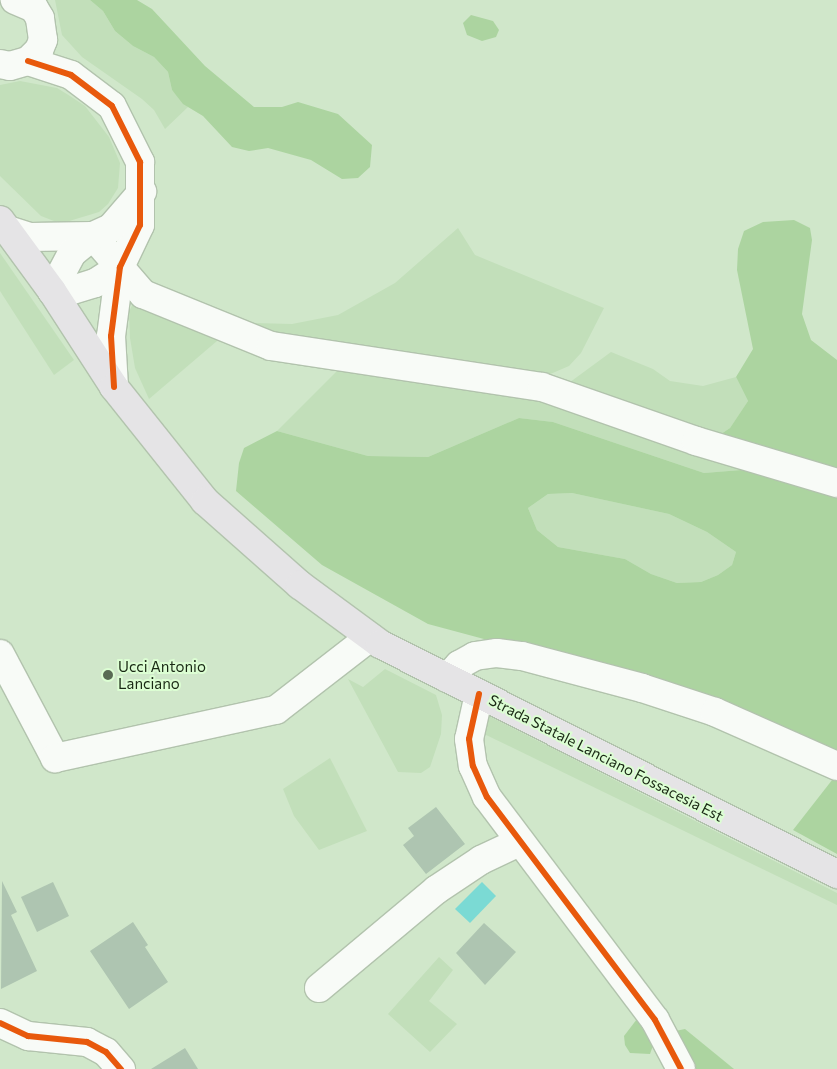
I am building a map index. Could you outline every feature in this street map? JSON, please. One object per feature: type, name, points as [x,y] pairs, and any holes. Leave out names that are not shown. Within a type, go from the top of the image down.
[{"type":"main road","name":"Strada Statale Lanciano Fossacesia Est","points":[[4,225],[52,291],[114,387],[205,501],[300,585],[370,637],[447,678],[837,874]]},
{"type":"street","points":[[0,2],[4,0],[23,2],[42,23],[36,50],[10,66],[0,64]]},
{"type":"street","points":[[36,50],[112,106],[137,151],[142,192],[140,225],[120,267],[111,336],[114,387]]},
{"type":"street","points":[[52,291],[72,253],[93,236],[111,228],[142,192]]},
{"type":"street","points":[[4,225],[30,237],[93,236],[143,294],[270,346],[542,388],[696,441],[837,484]]},
{"type":"street","points":[[52,291],[72,290],[95,283],[120,267]]},
{"type":"street","points":[[0,654],[55,758],[276,710],[370,637]]},
{"type":"street","points":[[447,678],[459,665],[475,656],[497,653],[522,656],[633,685],[715,712],[837,766]]},
{"type":"street","points":[[479,694],[469,739],[473,766],[487,798],[519,842],[581,919],[655,1020],[681,1069]]},
{"type":"street","points":[[320,988],[436,890],[481,860],[519,842]]},
{"type":"street","points":[[0,1023],[28,1036],[87,1042],[106,1052],[121,1069]]},
{"type":"green space","points":[[55,0],[90,0],[103,11],[115,31],[133,46],[154,57],[168,72],[172,90],[188,107],[165,129],[154,110],[142,99],[82,57],[62,35]]},
{"type":"green space","points":[[90,0],[137,0],[152,9],[205,66],[254,107],[282,107],[298,102],[338,114],[372,145],[370,167],[358,178],[342,179],[311,160],[268,148],[249,151],[232,147],[203,116],[183,104],[172,90],[168,72],[154,57],[133,46],[115,31],[103,11]]},
{"type":"green space","points":[[471,15],[493,21],[499,30],[496,37],[482,41],[467,35],[463,23]]},
{"type":"green space","points":[[20,81],[57,88],[70,96],[85,106],[109,137],[120,163],[118,188],[108,204],[99,212],[66,222],[54,221],[41,216],[0,176],[0,85]]},
{"type":"green space","points":[[794,220],[810,228],[812,240],[802,314],[811,340],[837,360],[837,476],[712,440],[730,428],[748,401],[736,377],[753,349],[737,270],[738,249],[744,231],[763,222]]},
{"type":"green space","points":[[458,228],[475,255],[604,308],[581,353],[569,366],[541,378],[478,375],[222,322],[292,324],[338,315],[395,283]]},
{"type":"green space","points":[[0,253],[74,360],[54,375],[0,291]]},
{"type":"green space","points":[[137,294],[224,335],[149,399],[135,368],[130,338],[129,312]]},
{"type":"green space","points":[[611,352],[653,369],[670,381],[703,386],[736,377],[748,401],[730,428],[712,440],[562,388]]},
{"type":"green space","points":[[343,365],[506,391],[586,410],[754,469],[704,473],[553,422],[519,418],[428,457],[368,456],[277,431]]},
{"type":"green space","points":[[519,418],[553,422],[704,473],[754,469],[837,491],[837,757],[547,656],[428,624],[322,565],[236,491],[239,463],[244,448],[277,431],[368,456],[428,457]],"holes":[[[572,493],[669,514],[707,532],[736,552],[732,565],[718,575],[701,582],[677,583],[651,574],[625,559],[558,547],[537,530],[528,508],[548,494]]]},
{"type":"green space","points":[[572,493],[669,514],[707,532],[736,552],[732,565],[718,575],[701,582],[677,583],[651,574],[625,559],[558,547],[537,530],[528,508],[548,494]]},
{"type":"green space","points":[[385,669],[436,695],[442,715],[441,734],[430,767],[421,773],[398,772],[348,679],[363,687]]},
{"type":"green space","points":[[479,711],[837,893],[837,905],[482,733]]},
{"type":"green space","points":[[330,758],[367,831],[319,850],[294,816],[283,789]]},
{"type":"green space","points":[[837,775],[837,854],[793,830]]},
{"type":"green space","points":[[439,957],[453,970],[429,1001],[457,1024],[430,1052],[388,1014]]},
{"type":"green space","points":[[637,1019],[655,1040],[650,1054],[630,1053],[625,1045],[624,1036]]},
{"type":"green space","points":[[685,1029],[734,1069],[689,1069],[666,1033]]},
{"type":"water","points":[[482,882],[496,896],[470,923],[455,909]]},
{"type":"building","points":[[436,807],[465,844],[426,874],[403,845],[414,836],[408,828]]},
{"type":"building","points":[[2,881],[17,912],[11,915],[37,971],[1,989]]},
{"type":"building","points":[[53,882],[69,916],[37,932],[21,897]]},
{"type":"building","points":[[133,922],[148,945],[145,947],[168,982],[129,1009],[90,951]]},
{"type":"building","points":[[484,923],[516,952],[485,985],[456,953]]},
{"type":"building","points":[[185,1048],[198,1069],[151,1069]]},
{"type":"cycle path","points":[[28,61],[71,75],[112,106],[140,162],[140,225],[120,267],[111,336],[114,387]]},
{"type":"cycle path","points":[[479,694],[469,739],[473,766],[487,797],[655,1020],[681,1069]]},
{"type":"cycle path","points":[[0,1023],[28,1036],[87,1042],[106,1052],[121,1069]]},
{"type":"place","name":"Ucci Antonio Lanciano","points":[[108,675]]}]
